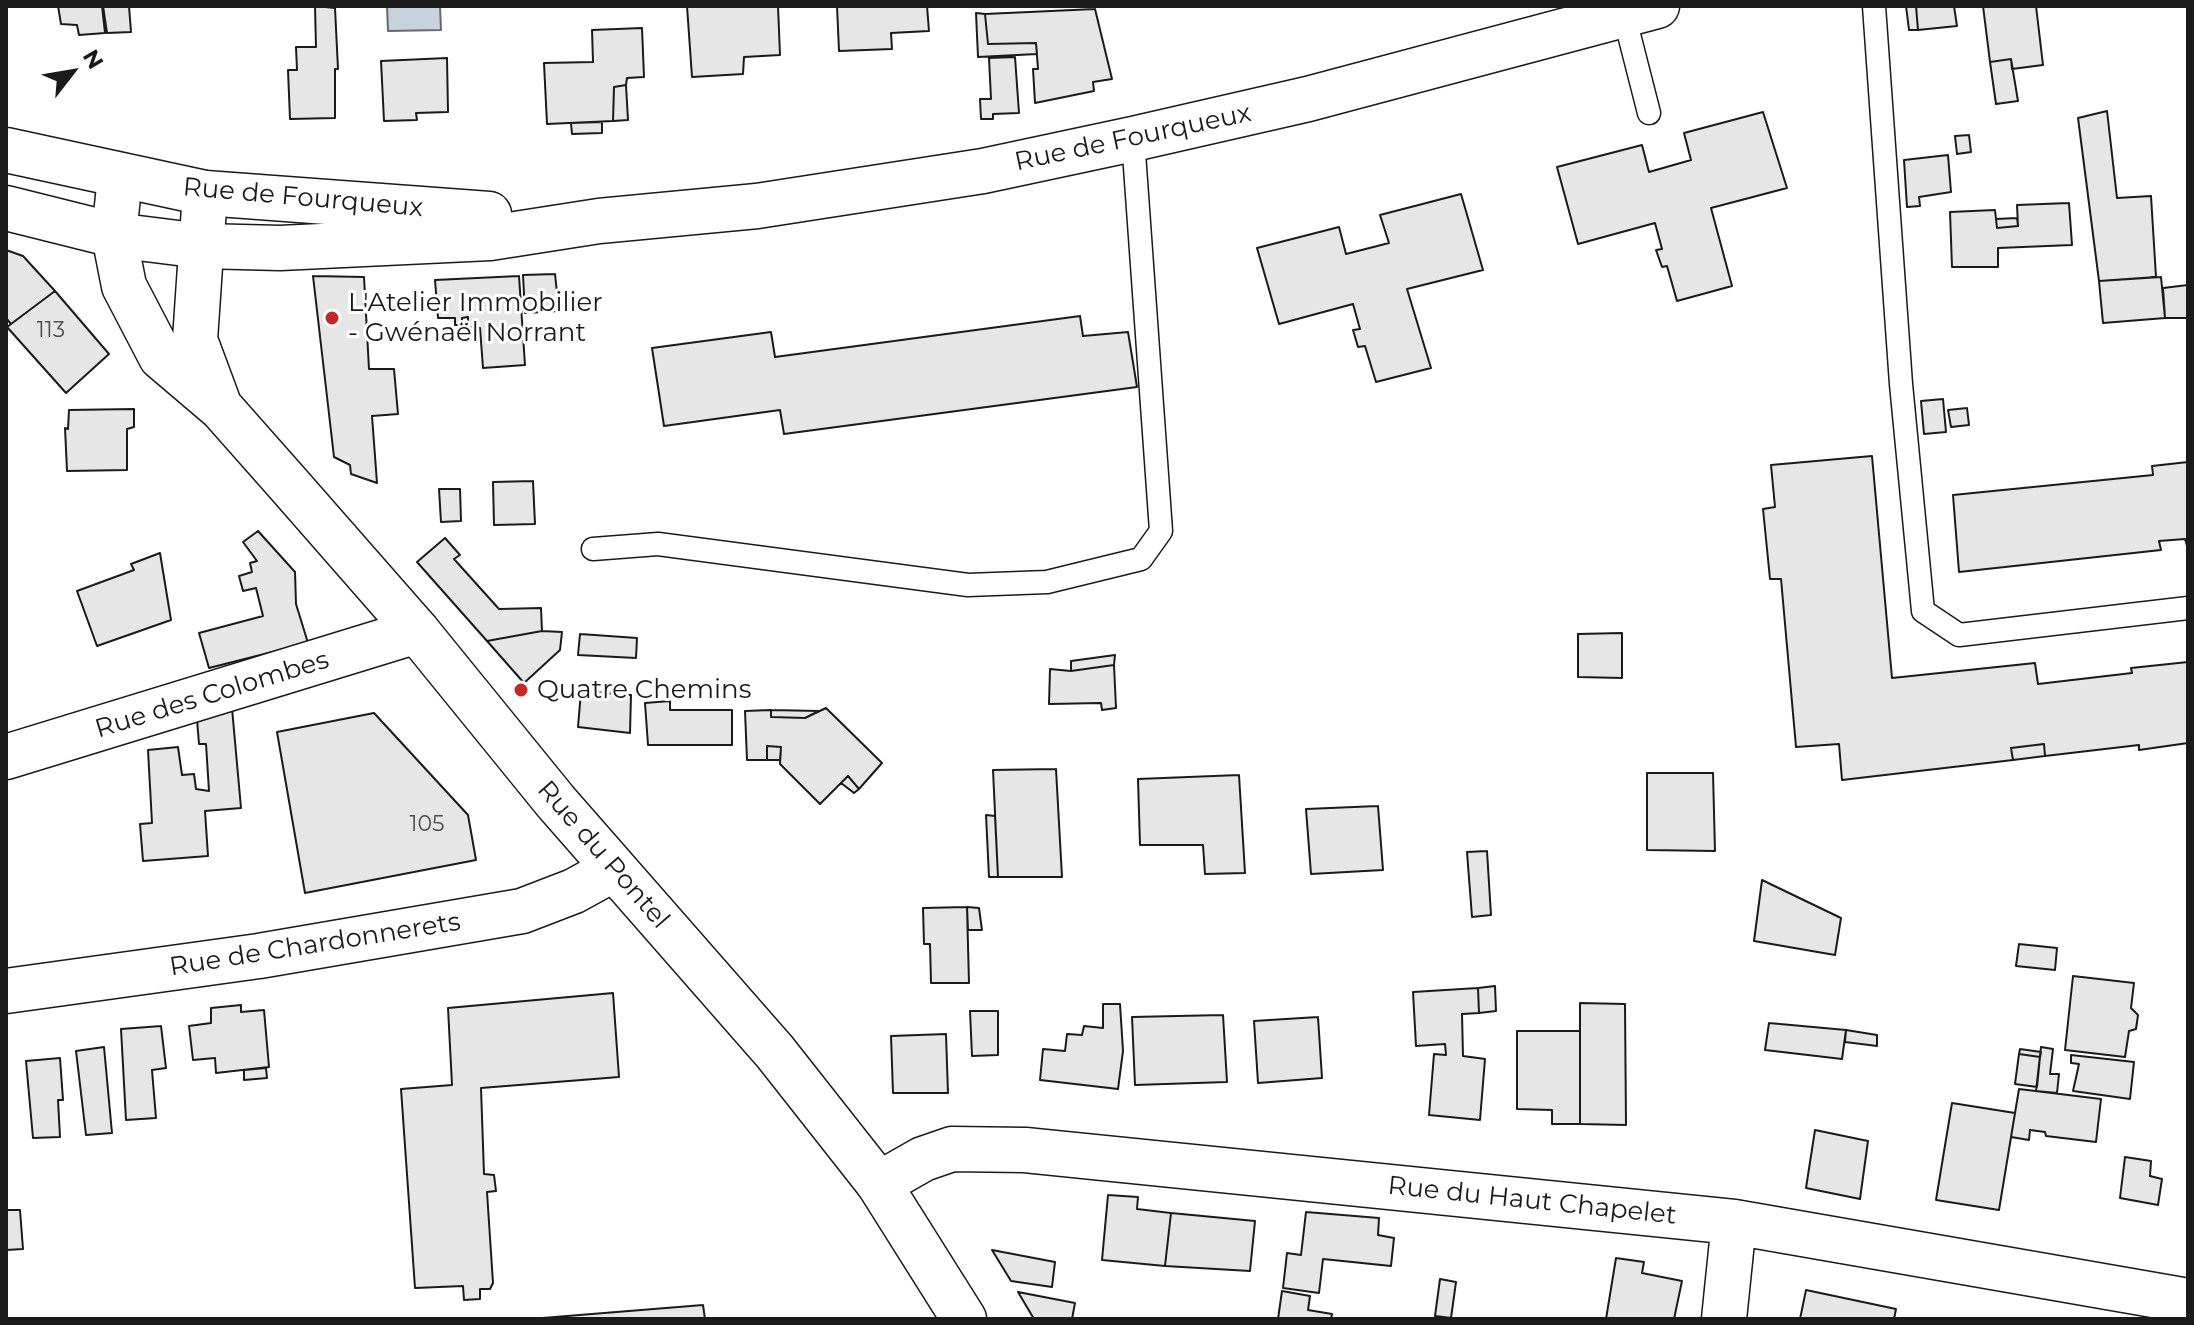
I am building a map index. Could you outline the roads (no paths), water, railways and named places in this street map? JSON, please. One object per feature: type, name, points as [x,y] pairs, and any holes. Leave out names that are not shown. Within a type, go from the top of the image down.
[{"type":"main road","name":"Rue de Fourqueux","points":[[6,208],[114,235],[202,246],[280,248],[490,238],[599,221],[787,202],[983,171],[1308,99],[1641,10]]},
{"type":"main road","name":"Rue de Fourqueux","points":[[7,149],[120,177],[205,193],[599,221]]},
{"type":"main road","name":"Rue du Pontel","points":[[120,177],[114,235],[124,286],[161,357],[221,408],[417,631],[468,697],[614,869],[775,1052],[879,1184],[964,1319]]},
{"type":"main road","name":"Rue du Pontel","points":[[205,193],[195,340],[221,408]]},
{"type":"main road","name":"Rue des Colombes","points":[[6,757],[417,631]]},
{"type":"main road","name":"Rue de Chardonnerets","points":[[6,991],[259,956],[522,911],[574,891],[614,869]]},
{"type":"main road","name":"Rue du Haut Chapelet","points":[[879,1184],[923,1159],[952,1149],[1025,1150],[1734,1222],[2188,1301]]},
{"type":"main road","points":[[1724,1319],[1734,1222]]},
{"type":"lane","points":[[1874,6],[1901,384],[1923,611],[1959,635],[2188,608]]},
{"type":"lane","points":[[1641,10],[1649,113]]},
{"type":"lane","points":[[593,549],[658,544],[968,585],[1047,582],[1141,559],[1161,531],[1133,139]]},
{"type":"place","name":"L'Atelier Immobilier - Gwénaël Norrant","points":[[332,318]]},
{"type":"place","name":"Quatre Chemins","points":[[521,690]]}]
